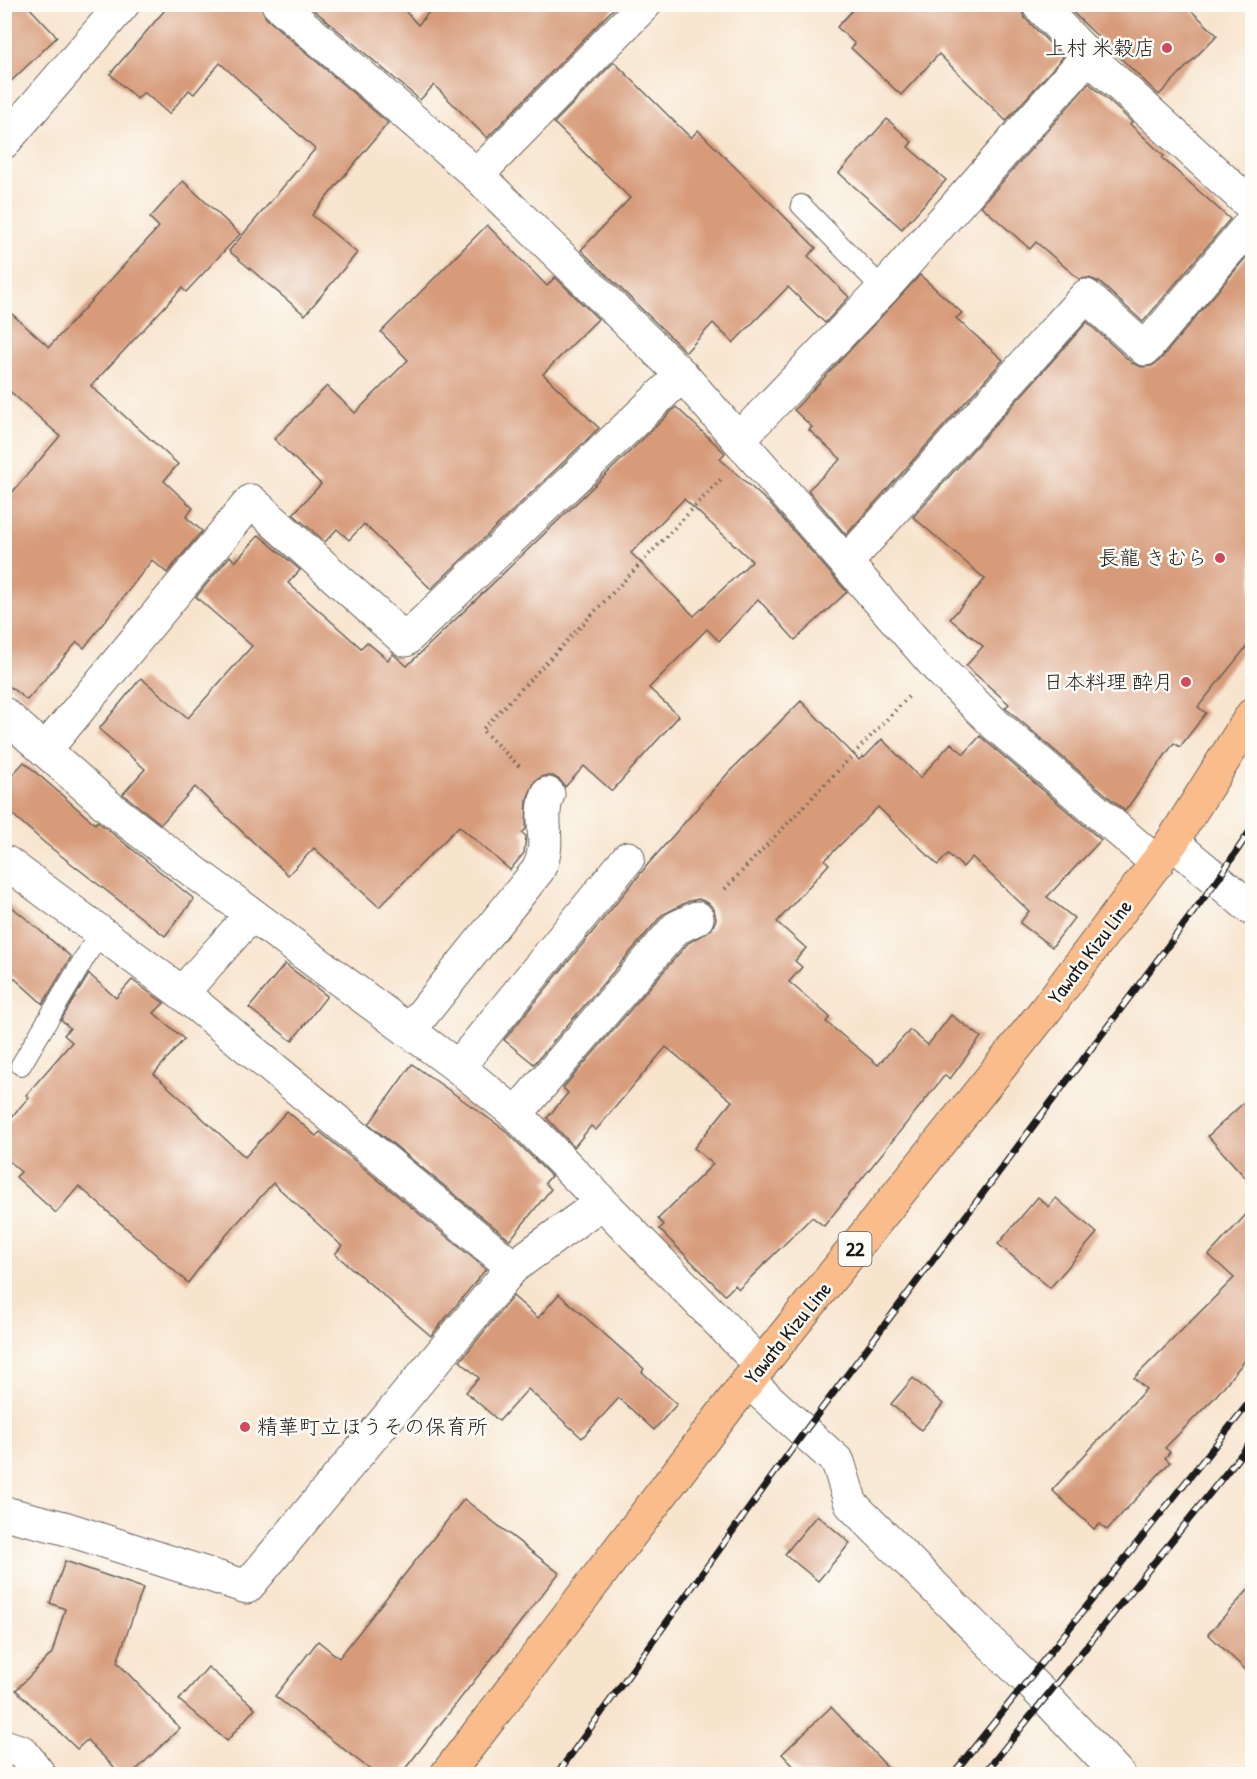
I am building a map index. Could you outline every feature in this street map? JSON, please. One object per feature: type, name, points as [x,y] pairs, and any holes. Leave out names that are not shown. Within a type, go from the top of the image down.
[{"type":"main road","name":"Yawata Kizu Line","points":[[447,1774],[755,1373],[974,1102],[1164,852],[1252,715]]},
{"type":"street","points":[[4,142],[123,4]]},
{"type":"street","points":[[278,4],[477,175],[682,375],[937,667],[996,725],[1164,852],[1251,904]]},
{"type":"street","points":[[477,175],[645,4]]},
{"type":"street","points":[[1038,4],[1088,56],[1252,206]]},
{"type":"street","points":[[744,445],[1088,56]]},
{"type":"street","points":[[846,563],[1086,296],[1145,350],[1252,222]]},
{"type":"street","points":[[45,750],[251,501],[405,640],[682,375]]},
{"type":"street","points":[[4,714],[117,813],[458,1067],[516,1113],[838,1462],[851,1504],[1046,1698],[1118,1774]]},
{"type":"street","points":[[409,1031],[538,870],[545,857],[546,841],[542,809],[548,794]]},
{"type":"street","points":[[458,1067],[628,858]]},
{"type":"street","points":[[7,862],[182,993],[513,1267]]},
{"type":"street","points":[[182,993],[251,915]]},
{"type":"street","points":[[516,1113],[676,928],[697,918]]},
{"type":"street","points":[[4,1513],[63,1528],[247,1587],[513,1267],[601,1203]]},
{"type":"street","points":[[4,1746],[22,1752],[39,1774]]},
{"type":"lane","points":[[801,205],[883,289]]},
{"type":"lane","points":[[21,1065],[100,932]]},
{"type":"path","points":[[548,794],[482,730],[744,445]]},
{"type":"path","points":[[697,918],[937,667]]},
{"type":"building","points":[[4,4],[26,4],[57,37],[4,88]]},
{"type":"building","points":[[170,4],[260,4],[266,18],[388,123],[312,215],[357,253],[305,315],[229,251],[315,149],[220,63],[194,94],[189,90],[169,114],[144,92],[137,99],[110,74]]},
{"type":"building","points":[[307,4],[399,4],[418,25],[436,4],[618,4],[487,138],[434,85],[420,100]]},
{"type":"building","points":[[858,4],[1020,4],[1024,17],[1063,57],[1006,121],[939,54],[901,95],[851,48],[855,44],[837,27]]},
{"type":"building","points":[[1064,4],[1184,4],[1217,35],[1159,95]]},
{"type":"building","points":[[614,62],[691,138],[698,130],[816,248],[808,256],[849,297],[825,323],[788,287],[733,343],[713,323],[686,352],[581,250],[630,198],[554,123]]},
{"type":"building","points":[[1089,83],[1132,122],[1130,124],[1164,156],[1162,158],[1230,219],[1143,322],[1099,282],[1089,278],[1079,279],[1036,242],[1030,249],[981,206]]},
{"type":"building","points":[[887,119],[912,142],[908,147],[946,180],[902,229],[839,173]]},
{"type":"building","points":[[183,181],[240,234],[186,292],[182,288],[91,386],[178,464],[164,481],[193,508],[186,517],[202,531],[167,573],[152,560],[84,648],[77,642],[27,700],[4,682],[4,502],[60,436],[4,386],[4,307],[49,347],[159,227],[150,218]]},
{"type":"building","points":[[487,225],[547,286],[555,277],[598,319],[543,374],[599,428],[431,589],[364,524],[349,540],[337,529],[325,542],[293,514],[321,484],[274,439],[327,386],[355,413],[408,360],[381,332]]},
{"type":"building","points":[[1252,250],[1252,640],[1198,707],[1206,713],[1180,747],[1174,743],[1125,811],[1005,708],[1009,704],[966,666],[983,646],[950,619],[985,579],[913,517],[1087,322],[1132,363],[1142,367],[1152,366],[1159,361]]},
{"type":"building","points":[[920,275],[962,313],[956,318],[1003,360],[846,535],[808,490],[841,459],[809,430],[812,427],[794,410]]},
{"type":"building","points":[[676,407],[725,453],[720,459],[769,503],[847,592],[795,640],[758,599],[719,641],[707,629],[649,688],[679,716],[612,791],[584,766],[565,787],[553,776],[543,776],[535,781],[527,799],[526,829],[522,833],[526,836],[524,853],[510,870],[459,826],[379,907],[314,848],[288,875],[195,787],[161,824],[123,794],[145,769],[99,729],[141,678],[188,718],[252,646],[196,597],[230,556],[235,562],[259,535],[300,570],[288,583],[361,648],[367,642],[388,660],[393,654],[407,666]],"holes":[[[684,499],[752,561],[694,616],[631,553]]]},
{"type":"building","points":[[801,701],[859,760],[863,756],[864,758],[882,739],[920,778],[951,743],[964,754],[980,736],[1101,840],[1047,897],[1074,918],[1052,947],[1020,923],[1029,911],[972,857],[963,867],[948,854],[938,865],[878,807],[825,860],[829,864],[777,922],[806,948],[795,961],[802,967],[789,982],[830,1017],[826,1022],[878,1065],[910,1030],[928,1045],[951,1015],[981,1037],[950,1079],[945,1075],[824,1226],[812,1217],[739,1289],[735,1285],[725,1295],[659,1229],[664,1225],[658,1219],[713,1164],[694,1148],[732,1101],[666,1047],[596,1130],[591,1126],[574,1147],[547,1118],[568,1093],[563,1088],[688,943],[712,929],[716,919],[714,909],[699,899],[689,901],[662,915],[534,1064],[504,1040],[649,863],[729,772]]},
{"type":"building","points":[[24,762],[95,824],[97,821],[194,899],[165,936],[46,844],[4,807],[4,784]]},
{"type":"building","points":[[4,900],[71,957],[43,1004],[4,969]]},
{"type":"building","points":[[285,964],[327,996],[292,1041],[249,1008]]},
{"type":"building","points":[[89,974],[116,998],[132,980],[164,1003],[154,1013],[184,1039],[154,1074],[245,1157],[287,1111],[316,1136],[320,1132],[486,1269],[431,1336],[335,1254],[342,1246],[273,1183],[213,1250],[188,1283],[79,1186],[56,1213],[16,1177],[21,1172],[4,1157],[4,1126],[29,1097],[26,1095],[72,1042],[64,1035],[70,1028],[61,1020]]},
{"type":"building","points":[[412,1064],[505,1130],[551,1176],[545,1183],[551,1189],[510,1240],[369,1124]]},
{"type":"building","points":[[1252,1095],[1252,1185],[1208,1136]]},
{"type":"building","points":[[1038,1197],[1049,1207],[1056,1198],[1097,1233],[1050,1288],[998,1244]]},
{"type":"building","points":[[1252,1208],[1252,1352],[1215,1397],[1165,1448],[1170,1452],[1165,1458],[1170,1462],[1107,1530],[1100,1524],[1094,1529],[1052,1490],[1146,1389],[1134,1378],[1234,1278],[1209,1255]]},
{"type":"building","points":[[559,1294],[644,1369],[642,1372],[677,1404],[654,1430],[619,1398],[582,1438],[528,1389],[499,1421],[466,1392],[479,1378],[460,1361],[513,1296],[538,1318]]},
{"type":"building","points":[[913,1378],[943,1404],[921,1430],[891,1404]]},
{"type":"building","points":[[464,1499],[559,1573],[401,1774],[376,1774],[275,1696],[318,1641],[339,1658]]},
{"type":"building","points":[[817,1515],[850,1543],[818,1581],[785,1554]]},
{"type":"building","points":[[65,1561],[143,1588],[117,1662],[180,1728],[132,1774],[121,1774],[87,1740],[77,1749],[16,1690],[52,1653],[65,1609],[50,1603]]},
{"type":"building","points":[[1252,1586],[1252,1676],[1208,1634]]},
{"type":"building","points":[[208,1667],[255,1708],[227,1741],[179,1700]]},
{"type":"building","points":[[831,1707],[894,1774],[801,1774],[782,1754]]},
{"type":"railway","points":[[557,1774],[805,1431],[1218,879],[1252,828]]},
{"type":"railway","points":[[953,1774],[1252,1399]]},
{"type":"railway","points":[[984,1774],[1252,1441]]},
{"type":"place","name":"上村 米穀店","points":[[1167,48]]},
{"type":"place","name":"長龍 きむら","points":[[1220,558]]},
{"type":"place","name":"日本料理 酔月","points":[[1186,682]]},
{"type":"place","name":"精華町立ほうその保育所","points":[[245,1427]]}]
